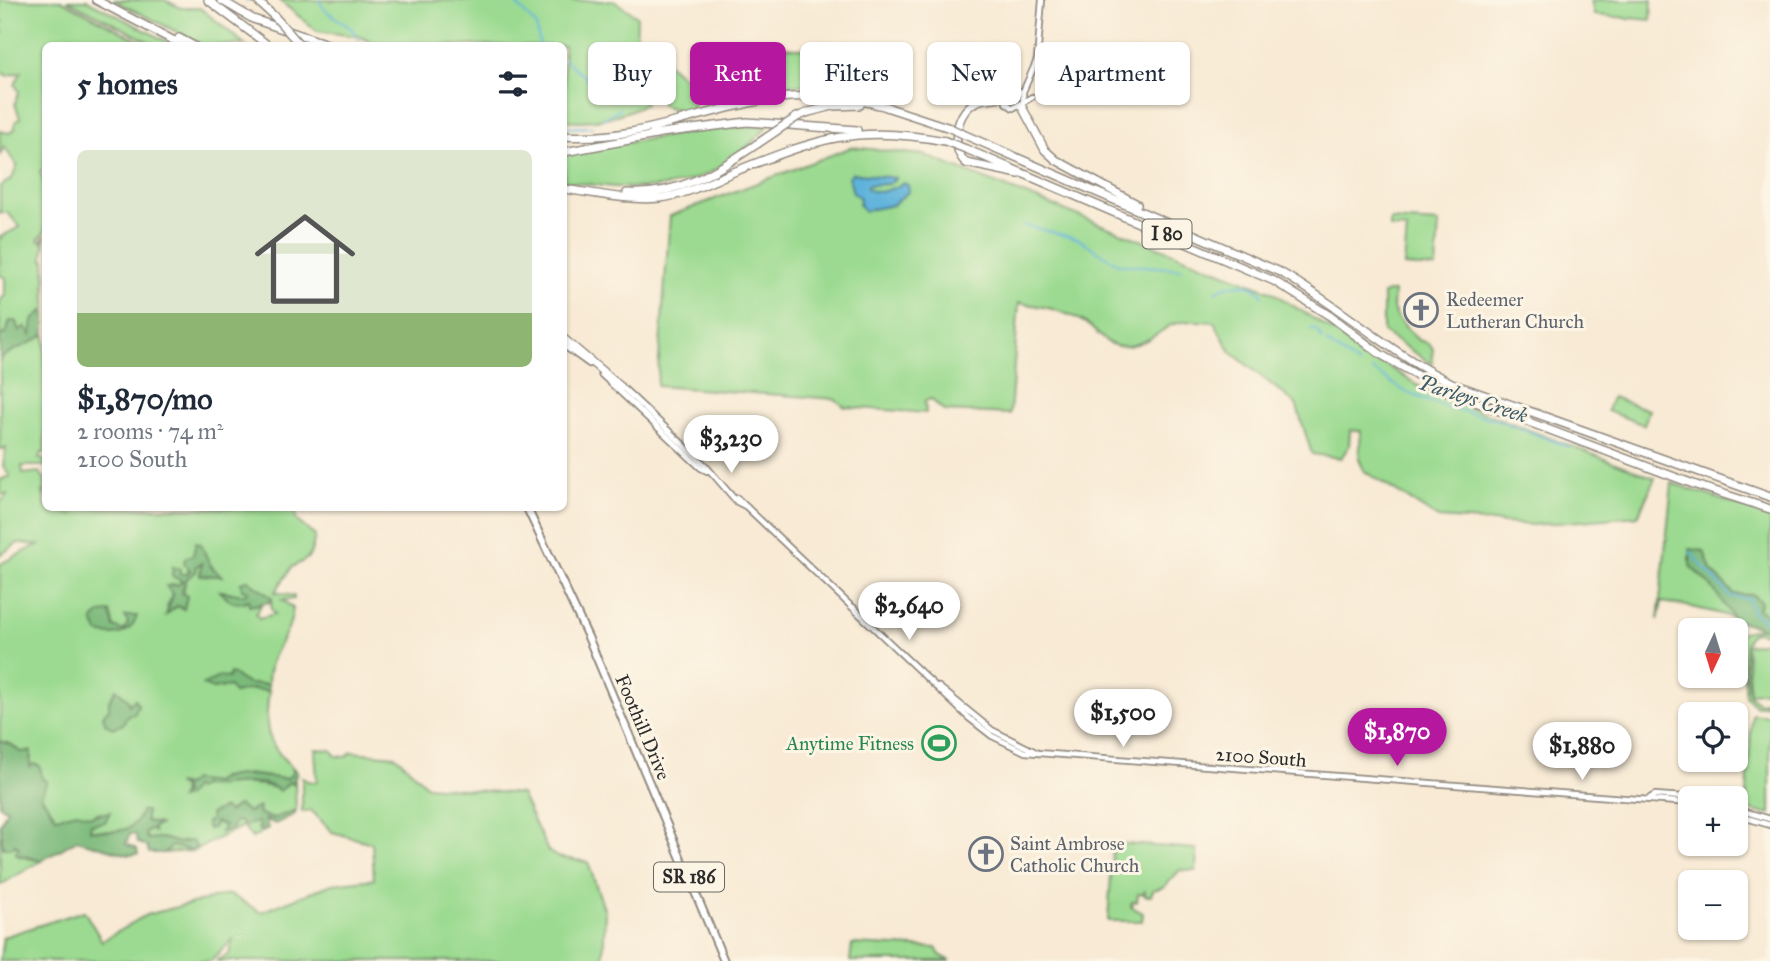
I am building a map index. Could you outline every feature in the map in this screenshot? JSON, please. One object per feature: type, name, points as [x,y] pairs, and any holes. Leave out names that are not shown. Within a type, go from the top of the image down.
[{"type":"highway","points":[[96,0],[176,42]]},
{"type":"highway","points":[[106,0],[186,42]]},
{"type":"highway","points":[[208,0],[263,42]]},
{"type":"highway","points":[[214,0],[269,29],[307,42]]},
{"type":"highway","points":[[221,0],[264,23],[321,42]]},
{"type":"highway","points":[[256,0],[297,42]]},
{"type":"highway","points":[[567,138],[644,132],[776,99],[835,97],[888,107]]},
{"type":"highway","points":[[1022,103],[1045,150],[1056,160],[1168,222]]},
{"type":"highway","name":"I 80","points":[[567,187],[629,193],[666,191],[699,180],[809,112],[848,104],[888,107],[950,128],[1280,272],[1321,296],[1416,366],[1456,385],[1770,497]]},
{"type":"highway","points":[[972,105],[967,109],[957,134],[960,158],[976,166],[1044,180]]},
{"type":"highway","points":[[567,138],[619,140],[747,122],[879,132]]},
{"type":"highway","name":"I 80","points":[[567,187],[636,198],[661,198],[692,189],[795,146],[830,137],[879,132],[944,142],[1044,180],[1274,281],[1321,310],[1380,354],[1422,379],[1465,399],[1770,509]]},
{"type":"highway","points":[[567,151],[663,133]]},
{"type":"highway","points":[[567,342],[620,389]]},
{"type":"main road","points":[[1022,103],[1032,97],[1023,94],[1038,55],[1042,0]]},
{"type":"main road","points":[[1021,84],[1028,78]]},
{"type":"main road","points":[[567,348],[620,389],[853,607],[862,612],[863,616],[939,687]]},
{"type":"main road","name":"Foothill Drive","points":[[528,511],[588,637],[724,961]]},
{"type":"main road","name":"2100 South","points":[[939,687],[944,688],[992,730],[1038,753]]},
{"type":"main road","name":"2100 South","points":[[939,687],[969,718],[996,738],[1025,752],[1678,802]]},
{"type":"main road","name":"2100 South","points":[[1650,798],[1656,794],[1678,796]]},
{"type":"main road","points":[[1748,813],[1770,819]]},
{"type":"main road","points":[[1748,819],[1770,825]]},
{"type":"green space","points":[[0,0],[61,0],[141,42],[42,42],[42,235],[38,240],[42,242],[42,312],[33,320],[31,335],[25,327],[19,332],[16,321],[10,321],[6,334],[0,335],[0,301],[5,295],[5,277],[0,276],[0,237],[20,227],[8,213],[0,213],[0,186],[12,179],[17,166],[4,146],[0,156],[0,131],[9,133],[15,129],[15,122],[20,118],[15,104],[19,91],[15,85],[21,72],[7,76],[0,71],[0,33],[3,33],[0,27],[3,21],[0,22]]},
{"type":"green space","points":[[67,0],[87,0],[168,42],[149,42]]},
{"type":"green space","points":[[113,0],[165,0],[181,8],[200,8],[242,42],[197,42]]},
{"type":"green space","points":[[279,0],[614,1],[637,16],[636,42],[588,42],[588,105],[643,105],[606,118],[567,120],[567,42],[371,42],[361,37],[317,31]]},
{"type":"green space","points":[[1591,0],[1652,0],[1651,20],[1594,15]]},
{"type":"green space","points":[[786,47],[800,48],[799,85],[786,86]]},
{"type":"green space","points":[[676,70],[683,77],[690,78],[690,105],[693,105],[691,114],[661,105],[676,105]]},
{"type":"green space","points":[[768,126],[721,166],[698,178],[674,185],[649,188],[567,181],[567,153],[703,130]]},
{"type":"green space","points":[[852,147],[924,155],[1270,291],[1427,391],[1655,478],[1638,516],[1533,525],[1438,518],[1364,471],[1359,459],[1361,431],[1350,430],[1349,446],[1341,458],[1312,454],[1296,404],[1231,352],[1214,322],[1177,323],[1143,342],[1117,346],[1074,317],[1052,309],[1019,303],[1010,414],[944,411],[931,399],[925,401],[926,413],[845,407],[835,399],[657,386],[670,216]]},
{"type":"green space","points":[[1390,220],[1439,223],[1436,268],[1404,266],[1407,229],[1390,228]]},
{"type":"green space","points":[[1394,292],[1393,309],[1399,320],[1418,340],[1429,343],[1433,349],[1432,364],[1383,332],[1383,294]]},
{"type":"green space","points":[[42,312],[42,336],[0,359],[0,335],[6,334],[10,321],[16,321],[19,332],[25,326],[31,335],[33,320]]},
{"type":"green space","points":[[42,336],[42,453],[39,459],[42,460],[42,466],[22,466],[23,474],[39,472],[42,476],[42,511],[62,511],[72,515],[75,511],[296,511],[296,520],[315,536],[309,557],[292,567],[275,592],[294,596],[294,599],[282,600],[293,608],[288,628],[272,661],[268,684],[248,684],[233,675],[213,689],[230,686],[234,693],[252,689],[269,691],[269,734],[277,750],[293,768],[292,774],[286,779],[248,774],[220,778],[214,783],[197,782],[183,787],[181,798],[191,788],[200,785],[251,784],[280,791],[295,780],[296,810],[273,819],[258,813],[258,808],[248,812],[238,805],[215,822],[225,826],[221,831],[235,821],[259,822],[258,829],[262,832],[252,838],[243,826],[193,851],[186,841],[179,843],[162,838],[147,839],[145,834],[157,823],[138,822],[124,832],[90,830],[91,824],[98,822],[100,812],[91,816],[56,817],[41,796],[40,766],[30,768],[31,752],[20,752],[12,745],[0,741],[0,564],[38,545],[18,543],[0,555],[0,503],[7,494],[0,494],[0,480],[10,476],[3,466],[6,448],[0,449],[0,359]],"holes":[[[193,555],[206,559],[216,571],[215,576],[200,575],[202,562],[196,566],[186,582],[184,609],[177,606],[167,607],[173,594],[172,584],[178,585],[182,581],[173,567],[180,569],[180,575],[187,575]],[[248,580],[272,598],[271,609],[275,614],[259,618],[256,614],[261,605],[249,605],[250,600],[222,591],[244,595],[248,591]]]},
{"type":"green space","points":[[1612,397],[1649,410],[1644,425],[1607,411]]},
{"type":"green space","points":[[1672,483],[1770,516],[1770,630],[1766,629],[1770,632],[1770,639],[1765,634],[1755,632],[1748,640],[1748,631],[1764,627],[1748,622],[1748,618],[1735,618],[1689,606],[1662,602],[1658,620]]},
{"type":"green space","points":[[196,542],[201,544],[211,567],[222,576],[200,575],[202,563],[196,566],[196,572],[186,579],[181,593],[187,596],[184,609],[177,606],[166,615],[173,595],[166,586],[178,585],[182,581],[172,576],[173,567],[180,569],[180,574],[187,574],[190,570],[184,563],[185,558],[193,555]]},
{"type":"green space","points":[[1690,549],[1704,551],[1711,570],[1734,594],[1753,595],[1761,602],[1758,609],[1770,617],[1770,630],[1748,624],[1748,618],[1734,618],[1711,586],[1690,566]]},
{"type":"green space","points":[[248,580],[272,598],[270,602],[249,606],[249,600],[233,602],[220,591],[244,595],[248,591],[242,589],[241,582]]},
{"type":"green space","points":[[110,612],[114,627],[124,631],[128,623],[125,616],[137,616],[127,631],[117,635],[98,633],[93,620],[100,613]]},
{"type":"green space","points":[[1770,642],[1770,691],[1750,693],[1748,645]]},
{"type":"green space","points":[[230,673],[248,684],[268,684],[269,691],[252,689],[234,693],[229,686],[213,689],[203,685],[220,676],[228,678]]},
{"type":"green space","points":[[1748,686],[1750,696],[1759,703],[1770,701],[1770,705],[1756,706],[1746,697],[1745,688]]},
{"type":"green space","points":[[116,689],[128,699],[129,705],[135,699],[138,705],[134,714],[128,715],[122,725],[112,728],[105,723],[103,715],[109,709],[109,701]]},
{"type":"green space","points":[[1752,714],[1770,716],[1770,815],[1748,810]]},
{"type":"green space","points":[[0,741],[12,745],[20,752],[31,751],[30,767],[34,764],[40,766],[42,779],[47,781],[41,796],[56,817],[77,812],[91,816],[110,812],[105,822],[91,824],[90,830],[114,831],[128,828],[138,819],[141,811],[146,811],[146,821],[159,825],[153,827],[154,832],[149,829],[145,833],[147,839],[162,838],[179,843],[192,841],[196,846],[193,851],[172,846],[164,853],[149,853],[147,846],[138,843],[135,834],[130,834],[126,844],[137,849],[138,854],[129,855],[77,840],[41,861],[15,853],[19,848],[15,844],[11,848],[3,848],[0,825],[7,809],[0,806]]},
{"type":"green space","points":[[315,749],[331,750],[336,756],[346,757],[351,752],[396,756],[427,786],[521,794],[548,851],[557,857],[588,862],[605,912],[603,961],[216,961],[229,954],[233,939],[211,961],[0,961],[3,937],[84,911],[102,941],[146,915],[229,894],[261,912],[332,884],[374,879],[372,843],[332,832],[311,810],[302,812],[302,777],[307,781],[317,782]]},
{"type":"green space","points":[[293,768],[297,772],[293,784],[289,782],[280,791],[272,786],[253,783],[201,786],[196,790],[194,787],[186,797],[180,799],[184,793],[183,788],[176,784],[186,786],[192,780],[214,783],[240,775],[286,779],[292,774]]},
{"type":"green space","points":[[238,805],[248,812],[259,807],[258,813],[273,819],[296,810],[295,814],[275,824],[265,819],[268,828],[262,832],[258,822],[243,826],[241,822],[235,821],[231,829],[220,833],[225,826],[215,822],[213,828],[208,829],[206,822],[211,820],[210,814],[224,808],[228,812]]},
{"type":"green space","points":[[0,836],[4,842],[19,848],[18,856],[41,861],[0,885]]},
{"type":"green space","points":[[1113,843],[1197,849],[1196,871],[1180,870],[1164,887],[1153,890],[1151,896],[1145,896],[1145,890],[1144,894],[1138,894],[1137,902],[1132,902],[1131,907],[1143,913],[1142,921],[1108,921]]},
{"type":"green space","points":[[172,846],[193,851],[164,853]]},
{"type":"green space","points":[[852,944],[936,948],[940,955],[951,961],[850,961]]},
{"type":"water","points":[[852,173],[896,178],[889,184],[868,185],[867,188],[871,191],[885,191],[904,183],[908,185],[909,191],[893,205],[864,211],[859,205],[860,198],[853,193],[849,177]]},
{"type":"waterway","points":[[319,0],[328,12],[356,34],[359,41]]},
{"type":"waterway","name":"Parleys Creek","points":[[486,0],[493,3],[501,0]]},
{"type":"waterway","name":"Parleys Creek","points":[[512,0],[536,25],[539,42]]},
{"type":"waterway","name":"Parleys Creek","points":[[567,62],[588,80]]},
{"type":"waterway","points":[[602,120],[619,109]]},
{"type":"waterway","points":[[567,128],[592,127]]},
{"type":"waterway","name":"Parleys Creek","points":[[1023,225],[1079,239],[1118,264],[1182,269]]},
{"type":"waterway","name":"Parleys Creek","points":[[1216,292],[1241,284],[1253,287],[1263,296]]},
{"type":"waterway","name":"Parleys Creek","points":[[1311,329],[1316,329],[1322,339]]},
{"type":"waterway","name":"Parleys Creek","points":[[1326,342],[1359,365]]},
{"type":"waterway","name":"Parleys Creek","points":[[1372,370],[1406,392],[1439,405],[1501,421],[1569,447]]},
{"type":"waterway","name":"Parleys Creek","points":[[1690,552],[1730,596],[1749,599],[1752,612],[1770,625]]},
{"type":"place","name":"Redeemer Lutheran Church","points":[[1421,310]]},
{"type":"place","name":"Anytime Fitness","points":[[939,743]]},
{"type":"place","name":"Saint Ambrose Catholic Church","points":[[986,854]]}]
